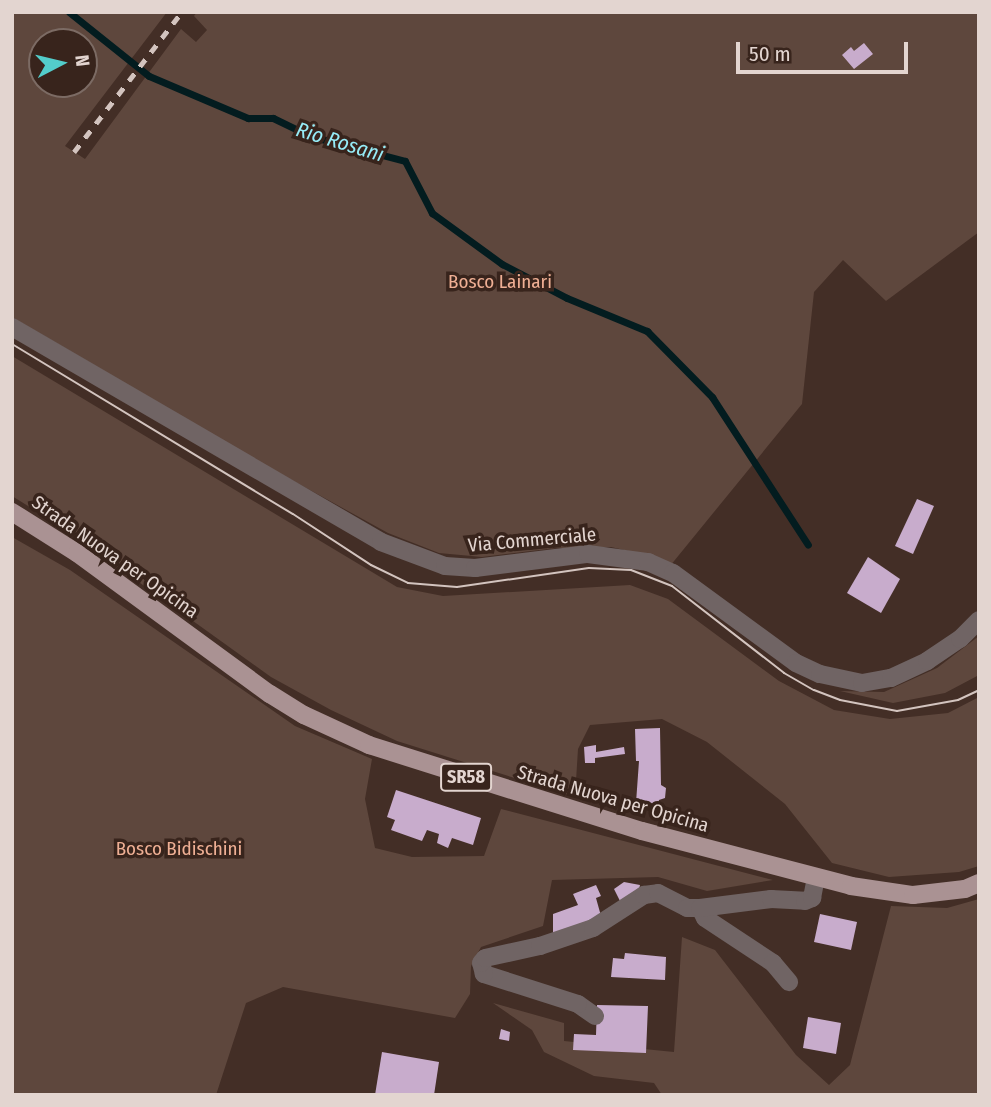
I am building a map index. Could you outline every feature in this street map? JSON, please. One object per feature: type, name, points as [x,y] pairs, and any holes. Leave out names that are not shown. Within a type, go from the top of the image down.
[{"type":"main road","name":"Strada Nuova per Opicina","points":[[12,512],[77,553],[270,694],[342,734],[522,795],[816,878],[913,895],[951,891],[979,883]]},
{"type":"street","name":"Via Commerciale","points":[[12,327],[381,542],[445,566],[475,568],[588,554],[648,562],[673,573],[796,663],[820,674],[862,683],[891,678],[927,661],[960,639],[979,620]]},
{"type":"street","points":[[595,1016],[578,1004],[484,974],[481,963],[485,958],[540,946],[593,928],[644,895],[658,893],[687,908],[747,901],[804,901],[812,898],[816,878]]},
{"type":"street","points":[[700,908],[705,918],[773,963],[789,982]]},
{"type":"green space","name":"Bosco Lainari","points":[[12,12],[167,12],[65,146],[85,159],[181,29],[196,42],[207,30],[194,16],[197,12],[979,12],[979,232],[886,301],[843,260],[814,292],[802,404],[670,566],[646,555],[611,547],[556,548],[482,557],[439,553],[388,533],[270,468],[12,317]]},
{"type":"green space","points":[[12,356],[397,587],[443,596],[630,585],[668,599],[779,681],[834,710],[890,719],[948,713],[979,697],[979,866],[959,872],[889,877],[832,863],[785,804],[707,742],[662,719],[590,725],[578,749],[575,797],[397,741],[331,710],[271,677],[65,529],[12,496]]},
{"type":"green space","name":"Bosco Bidischini","points":[[12,537],[70,570],[295,726],[372,759],[365,799],[375,848],[412,857],[484,856],[501,809],[773,880],[707,891],[658,877],[552,880],[543,926],[481,947],[471,966],[470,994],[455,1018],[283,987],[246,1003],[216,1095],[12,1095]]},
{"type":"green space","points":[[979,636],[979,675],[945,693],[893,703],[840,691],[884,692],[937,668]]},
{"type":"green space","points":[[979,899],[979,1095],[662,1095],[654,1083],[594,1076],[544,1052],[532,1030],[493,1003],[564,1023],[564,1041],[674,1052],[682,937],[715,950],[796,1055],[829,1085],[850,1065],[891,906],[947,908]]},
{"type":"building","points":[[864,43],[873,54],[854,69],[842,55],[851,47],[854,51]]},
{"type":"building","points":[[917,499],[934,506],[913,554],[895,546]]},
{"type":"building","points":[[868,557],[900,579],[881,613],[847,593]]},
{"type":"building","points":[[660,728],[661,785],[666,788],[665,798],[659,800],[658,805],[636,803],[639,761],[636,761],[635,729]]},
{"type":"building","points":[[596,745],[596,752],[624,747],[625,754],[595,758],[595,763],[585,763],[584,747]]},
{"type":"building","points":[[396,790],[481,818],[473,845],[452,838],[448,848],[437,843],[439,834],[427,830],[422,841],[391,830],[395,820],[387,817]]},
{"type":"building","points":[[624,882],[640,885],[638,894],[622,905],[614,889]]},
{"type":"building","points":[[596,885],[601,896],[596,898],[601,916],[553,934],[553,914],[578,905],[573,894]]},
{"type":"building","points":[[820,914],[857,922],[851,950],[814,942]]},
{"type":"building","points":[[625,953],[666,957],[665,980],[611,977],[613,958],[624,959]]},
{"type":"building","points":[[597,1005],[648,1006],[646,1053],[573,1050],[574,1034],[596,1035]]},
{"type":"building","points":[[808,1017],[841,1023],[836,1054],[803,1048]]},
{"type":"building","points":[[501,1029],[510,1032],[509,1041],[499,1039]]},
{"type":"building","points":[[382,1052],[439,1062],[434,1095],[375,1095]]},
{"type":"waterway","name":"Rio Rosani","points":[[69,12],[149,76],[248,118],[273,118],[310,136],[405,161],[432,213],[502,264],[567,298],[647,331],[712,397],[808,545]]},
{"type":"tram line","points":[[12,344],[293,514],[371,565],[408,583],[457,587],[589,568],[631,570],[672,586],[784,673],[814,690],[840,700],[897,711],[958,700],[979,690]]},
{"type":"railway","points":[[74,152],[182,12]]}]
